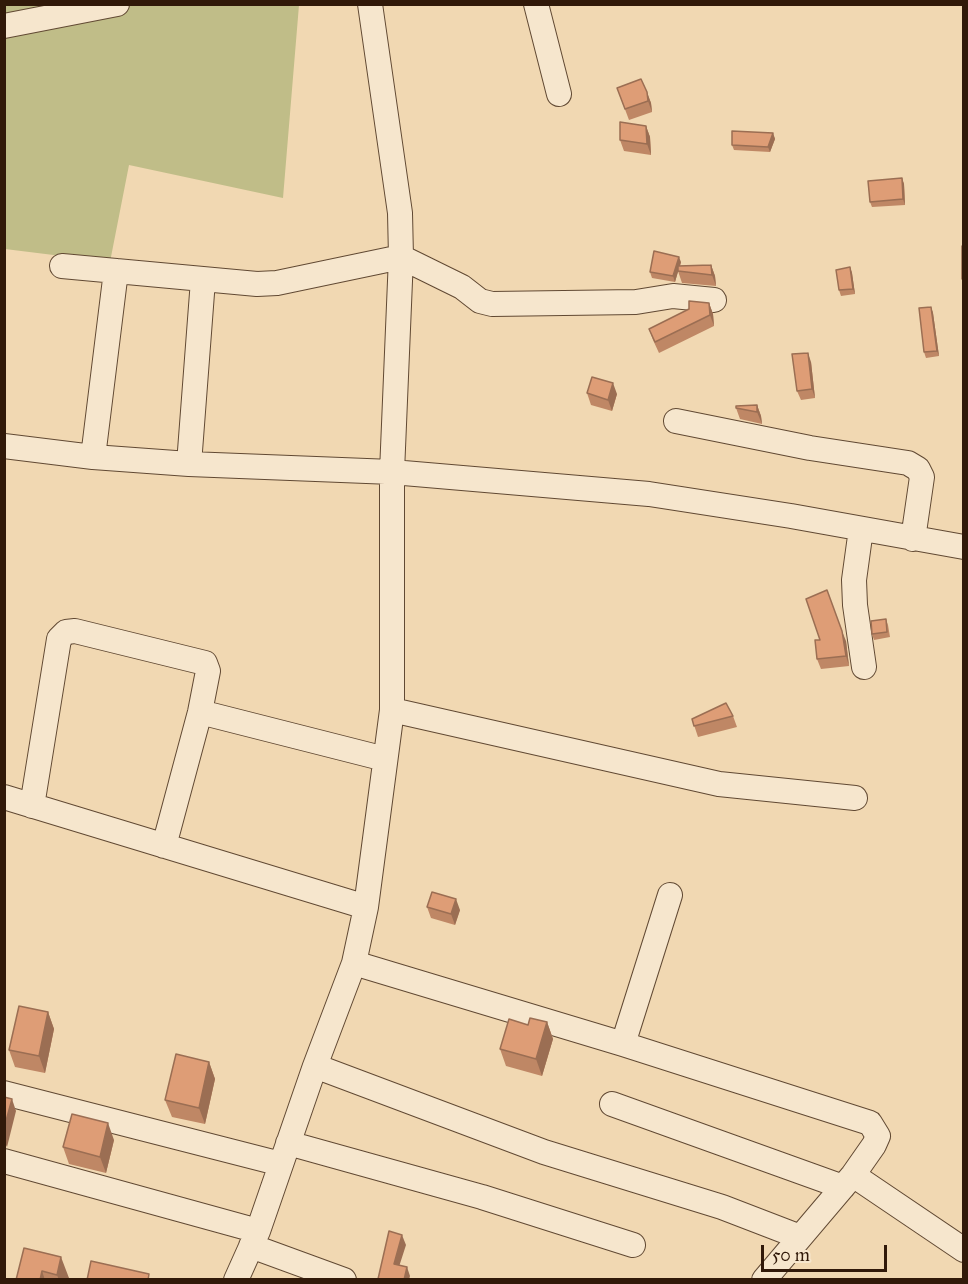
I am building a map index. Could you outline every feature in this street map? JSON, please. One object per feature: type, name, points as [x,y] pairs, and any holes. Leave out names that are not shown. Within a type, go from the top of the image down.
[{"type":"street","points":[[4,26],[117,4]]},
{"type":"street","points":[[236,1280],[254,1239],[354,963],[366,907],[392,710],[392,472],[400,213],[370,4]]},
{"type":"street","points":[[536,4],[559,94]]},
{"type":"street","points":[[62,266],[257,284],[277,283],[400,257],[462,287],[480,302],[492,304],[636,302],[673,297],[714,300]]},
{"type":"street","points":[[93,457],[116,271]]},
{"type":"street","points":[[189,464],[203,280]]},
{"type":"street","points":[[676,421],[810,448],[908,464],[918,470],[922,477],[913,539]]},
{"type":"street","points":[[4,446],[93,457],[189,464],[392,472],[649,494],[963,548]]},
{"type":"street","points":[[861,529],[854,580],[864,667]]},
{"type":"street","points":[[32,806],[59,639],[66,632],[75,631],[205,663],[208,671],[200,712],[164,846]]},
{"type":"street","points":[[392,710],[719,784],[855,798]]},
{"type":"street","points":[[200,712],[386,759]]},
{"type":"street","points":[[4,797],[366,907]]},
{"type":"street","points":[[623,1044],[669,895]]},
{"type":"street","points":[[354,963],[623,1044],[870,1123],[878,1136],[874,1145],[848,1181],[764,1280]]},
{"type":"street","points":[[315,1066],[544,1152],[722,1207],[800,1237]]},
{"type":"street","points":[[4,1093],[482,1197],[633,1245]]},
{"type":"street","points":[[612,1104],[848,1181],[963,1250]]},
{"type":"street","points":[[4,1161],[254,1239],[344,1280]]},
{"type":"shaded area","points":[[5,5],[299,5],[283,198],[129,165],[110,262],[5,249]]},
{"type":"building","points":[[641,79],[648,101],[625,109],[617,88]]},
{"type":"building","points":[[620,122],[646,126],[647,144],[620,140]]},
{"type":"building","points":[[732,131],[773,133],[768,147],[732,145]]},
{"type":"building","points":[[902,178],[903,199],[870,202],[868,181]]},
{"type":"building","points":[[963,246],[963,279],[962,279]]},
{"type":"building","points":[[654,251],[679,257],[673,276],[650,272]]},
{"type":"building","points":[[711,265],[712,275],[678,271],[678,266]]},
{"type":"building","points":[[850,267],[853,289],[839,290],[836,270]]},
{"type":"building","points":[[689,301],[709,303],[710,315],[655,342],[649,329],[689,309]]},
{"type":"building","points":[[931,307],[937,351],[924,352],[919,308]]},
{"type":"building","points":[[808,353],[812,389],[797,391],[792,354]]},
{"type":"building","points":[[592,377],[613,383],[608,400],[587,393]]},
{"type":"building","points":[[757,405],[757,412],[736,408],[736,406]]},
{"type":"building","points":[[827,590],[842,631],[846,656],[817,659],[815,640],[820,640],[806,599]]},
{"type":"building","points":[[886,619],[887,632],[872,634],[871,621]]},
{"type":"building","points":[[726,703],[733,716],[694,726],[692,719]]},
{"type":"building","points":[[432,892],[456,899],[451,914],[427,907]]},
{"type":"building","points":[[19,1006],[48,1012],[39,1056],[9,1050]]},
{"type":"building","points":[[530,1018],[547,1022],[536,1059],[500,1049],[509,1019],[528,1025]]},
{"type":"building","points":[[176,1054],[209,1062],[199,1108],[165,1100]]},
{"type":"building","points":[[4,1097],[12,1099],[4,1128]]},
{"type":"building","points":[[72,1114],[108,1123],[100,1157],[63,1147]]},
{"type":"building","points":[[389,1231],[402,1235],[394,1264],[407,1267],[404,1280],[378,1279]]},
{"type":"building","points":[[24,1248],[61,1257],[57,1275],[42,1271],[40,1280],[16,1280]]},
{"type":"building","points":[[91,1261],[149,1274],[148,1280],[87,1280]]}]
